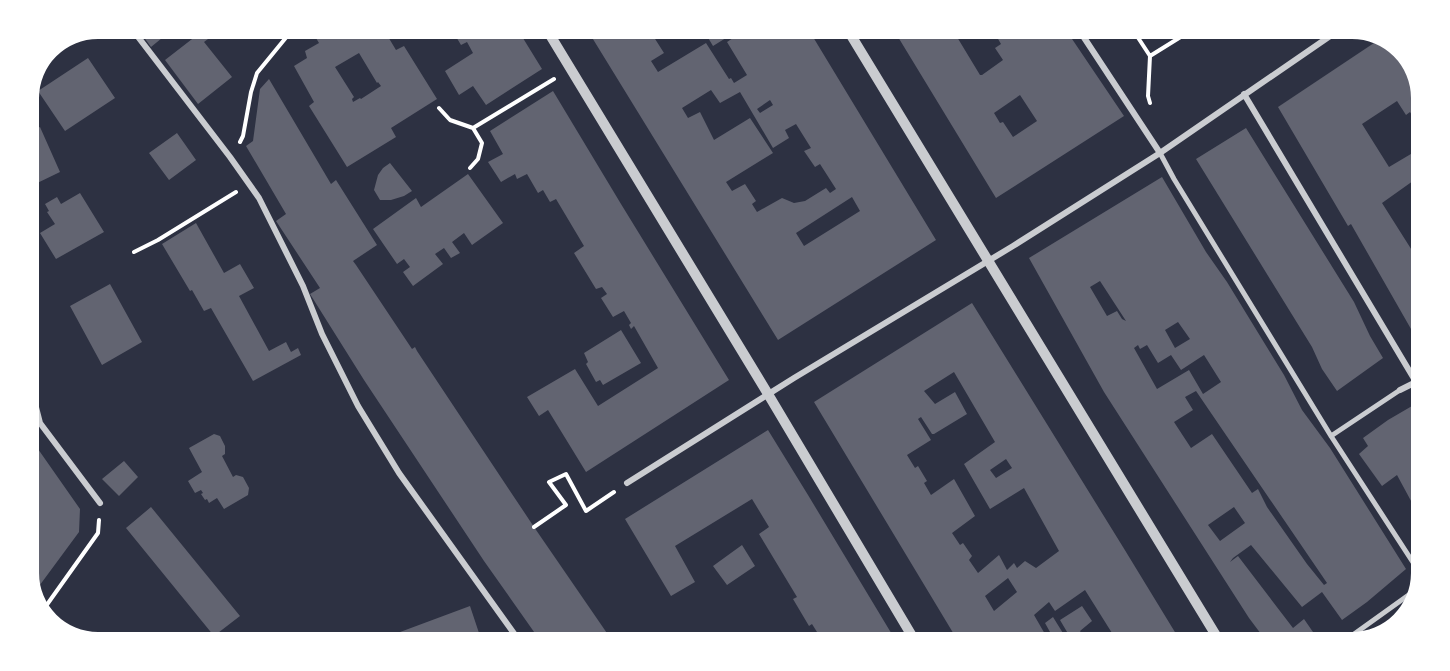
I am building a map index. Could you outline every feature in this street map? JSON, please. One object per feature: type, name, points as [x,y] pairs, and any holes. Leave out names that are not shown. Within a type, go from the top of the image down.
[{"type":"street","points":[[140,39],[259,198],[303,286],[322,334],[358,406],[399,473],[513,632]]},
{"type":"street","points":[[552,39],[910,632]]},
{"type":"street","points":[[853,39],[1214,632]]},
{"type":"street","points":[[1085,39],[1160,153],[1330,436],[1411,559]]},
{"type":"street","points":[[627,483],[1160,153],[1326,39]]},
{"type":"street","points":[[1244,94],[1411,371]]},
{"type":"street","points":[[1330,436],[1411,384]]},
{"type":"street","points":[[39,419],[100,503]]},
{"type":"street","points":[[1357,631],[1405,598]]},
{"type":"path","points":[[230,157],[243,136],[257,73],[285,39]]},
{"type":"path","points":[[1139,39],[1150,56],[1177,39]]},
{"type":"path","points":[[473,128],[570,69]]},
{"type":"path","points":[[439,108],[450,120],[473,128],[482,143],[478,159],[470,168]]},
{"type":"path","points":[[134,252],[158,240],[249,184]]},
{"type":"path","points":[[534,527],[566,505],[549,482],[566,474],[586,511],[627,483]]},
{"type":"path","points":[[48,604],[98,533],[100,503]]},
{"type":"building","points":[[145,39],[161,39],[151,47]]},
{"type":"building","points":[[192,39],[208,39],[204,42],[232,77],[198,104],[165,60]]},
{"type":"building","points":[[317,39],[389,39],[396,50],[404,46],[437,99],[391,128],[396,137],[347,167],[309,106],[314,102],[294,66],[307,58],[305,51],[319,43]],"holes":[[[359,53],[381,86],[353,102],[354,97],[335,67]]]},
{"type":"building","points":[[457,39],[524,39],[542,69],[486,105],[473,86],[459,95],[445,71],[473,53],[467,42],[461,45]]},
{"type":"building","points":[[593,39],[655,39],[664,53],[651,61],[658,72],[706,43],[729,79],[731,78],[734,83],[747,75],[727,42],[732,39],[814,39],[936,240],[778,340]],"holes":[[[711,90],[720,103],[740,92],[773,148],[789,138],[785,130],[796,124],[811,148],[804,151],[815,167],[820,164],[836,189],[830,193],[826,188],[805,201],[794,203],[782,198],[757,212],[752,204],[756,201],[745,184],[732,191],[726,182],[773,153],[750,118],[714,140],[700,112],[688,118],[682,108]],[[770,100],[773,105],[760,113],[757,109]],[[852,197],[860,211],[804,246],[796,233]]]},
{"type":"building","points":[[709,39],[724,39],[713,46]]},
{"type":"building","points":[[899,39],[958,39],[982,75],[1003,60],[995,48],[1001,44],[998,39],[1072,39],[1124,116],[996,198]],"holes":[[[1020,95],[1037,121],[1013,137],[994,113]]]},
{"type":"building","points":[[1373,44],[1388,51],[1401,65],[1410,87],[1411,114],[1406,115],[1397,101],[1362,124],[1389,167],[1411,154],[1411,182],[1382,203],[1411,249],[1411,329],[1351,224],[1348,226],[1278,107]]},
{"type":"building","points":[[88,58],[115,98],[65,131],[39,93],[40,90]]},
{"type":"building","points":[[269,79],[331,184],[336,180],[377,245],[353,261],[412,349],[415,347],[606,632],[534,632],[364,380],[310,294],[320,288],[276,221],[286,214],[246,146],[253,141],[260,89]]},
{"type":"building","points":[[553,91],[729,380],[586,472],[548,410],[539,416],[527,397],[575,369],[598,406],[658,368],[634,326],[631,329],[629,325],[631,323],[624,311],[613,317],[601,298],[607,294],[602,287],[596,289],[574,253],[584,246],[556,199],[550,202],[543,190],[538,193],[527,174],[517,179],[515,174],[501,182],[488,162],[503,154],[490,131]]},
{"type":"building","points":[[39,127],[60,172],[39,182]]},
{"type":"building","points":[[1246,128],[1354,302],[1383,358],[1337,391],[1196,159]]},
{"type":"building","points":[[177,133],[196,160],[169,180],[149,153]]},
{"type":"building","points":[[390,163],[412,191],[391,200],[380,200],[374,190],[378,175]]},
{"type":"building","points":[[468,174],[503,223],[472,245],[464,233],[452,242],[460,253],[451,258],[444,248],[435,254],[443,264],[413,286],[403,272],[410,267],[404,259],[397,264],[373,229],[416,198],[421,207]]},
{"type":"building","points":[[1162,177],[1206,252],[1284,375],[1302,410],[1330,448],[1406,569],[1342,620],[1322,592],[1302,607],[1251,545],[1230,562],[1238,556],[1293,628],[1304,619],[1313,632],[1260,632],[1104,392],[1029,258]],"holes":[[[1100,281],[1126,321],[1117,311],[1107,316],[1090,287]],[[1178,322],[1190,339],[1175,348],[1165,330]],[[1138,345],[1140,349],[1147,345],[1158,363],[1171,355],[1181,370],[1204,355],[1221,382],[1203,394],[1189,370],[1157,389],[1134,348]],[[1196,391],[1327,583],[1324,585],[1307,564],[1267,507],[1258,489],[1252,493],[1212,434],[1191,448],[1174,422],[1193,410],[1185,397]],[[1234,507],[1245,523],[1220,541],[1208,525]]]},
{"type":"building","points":[[80,193],[104,232],[56,259],[40,233],[55,224],[45,204],[57,197],[61,204]]},
{"type":"building","points":[[196,223],[224,273],[240,264],[254,288],[239,296],[269,351],[286,342],[291,352],[298,348],[301,355],[253,381],[211,308],[204,311],[162,244]]},
{"type":"building","points":[[110,284],[142,342],[102,365],[70,306]]},
{"type":"building","points":[[972,303],[1175,632],[1111,632],[1085,590],[1055,611],[1049,602],[1034,615],[1044,632],[953,632],[814,402]],"holes":[[[954,372],[995,442],[964,464],[990,509],[1024,488],[1059,551],[1036,568],[1025,561],[1017,568],[1014,563],[1007,570],[999,555],[978,573],[969,560],[972,556],[963,543],[960,545],[952,533],[975,516],[954,479],[931,495],[924,483],[927,481],[918,466],[915,468],[907,455],[931,440],[918,419],[921,417],[934,434],[967,414],[955,392],[935,404],[924,391]],[[1006,459],[1012,468],[996,478],[990,470]],[[1008,578],[1017,592],[994,611],[985,596]]]},
{"type":"building","points":[[621,330],[641,363],[603,385],[600,380],[596,382],[586,364],[588,362],[584,353]]},
{"type":"building","points":[[1411,407],[1411,501],[1397,475],[1382,486],[1359,454],[1368,446],[1363,438]]},
{"type":"building","points":[[768,430],[891,632],[817,632],[812,624],[809,626],[793,599],[797,597],[759,534],[769,527],[752,499],[675,546],[695,582],[671,596],[625,519]]},
{"type":"building","points":[[214,434],[220,436],[225,446],[225,454],[222,456],[233,477],[236,475],[243,477],[249,488],[248,495],[224,509],[217,498],[209,503],[201,494],[203,493],[201,490],[195,493],[188,481],[202,472],[189,448]]},
{"type":"building","points":[[39,450],[80,509],[79,532],[40,585]]},
{"type":"building","points":[[124,461],[138,477],[119,496],[102,479]]},
{"type":"building","points":[[151,507],[240,616],[219,632],[211,632],[126,528]]},
{"type":"building","points":[[742,545],[755,566],[727,585],[713,566]]},
{"type":"building","points":[[470,606],[479,632],[400,632]]},
{"type":"building","points":[[1082,606],[1092,621],[1081,632],[1067,632],[1060,620]]},
{"type":"building","points":[[1053,617],[1062,632],[1050,632],[1045,623]]}]
